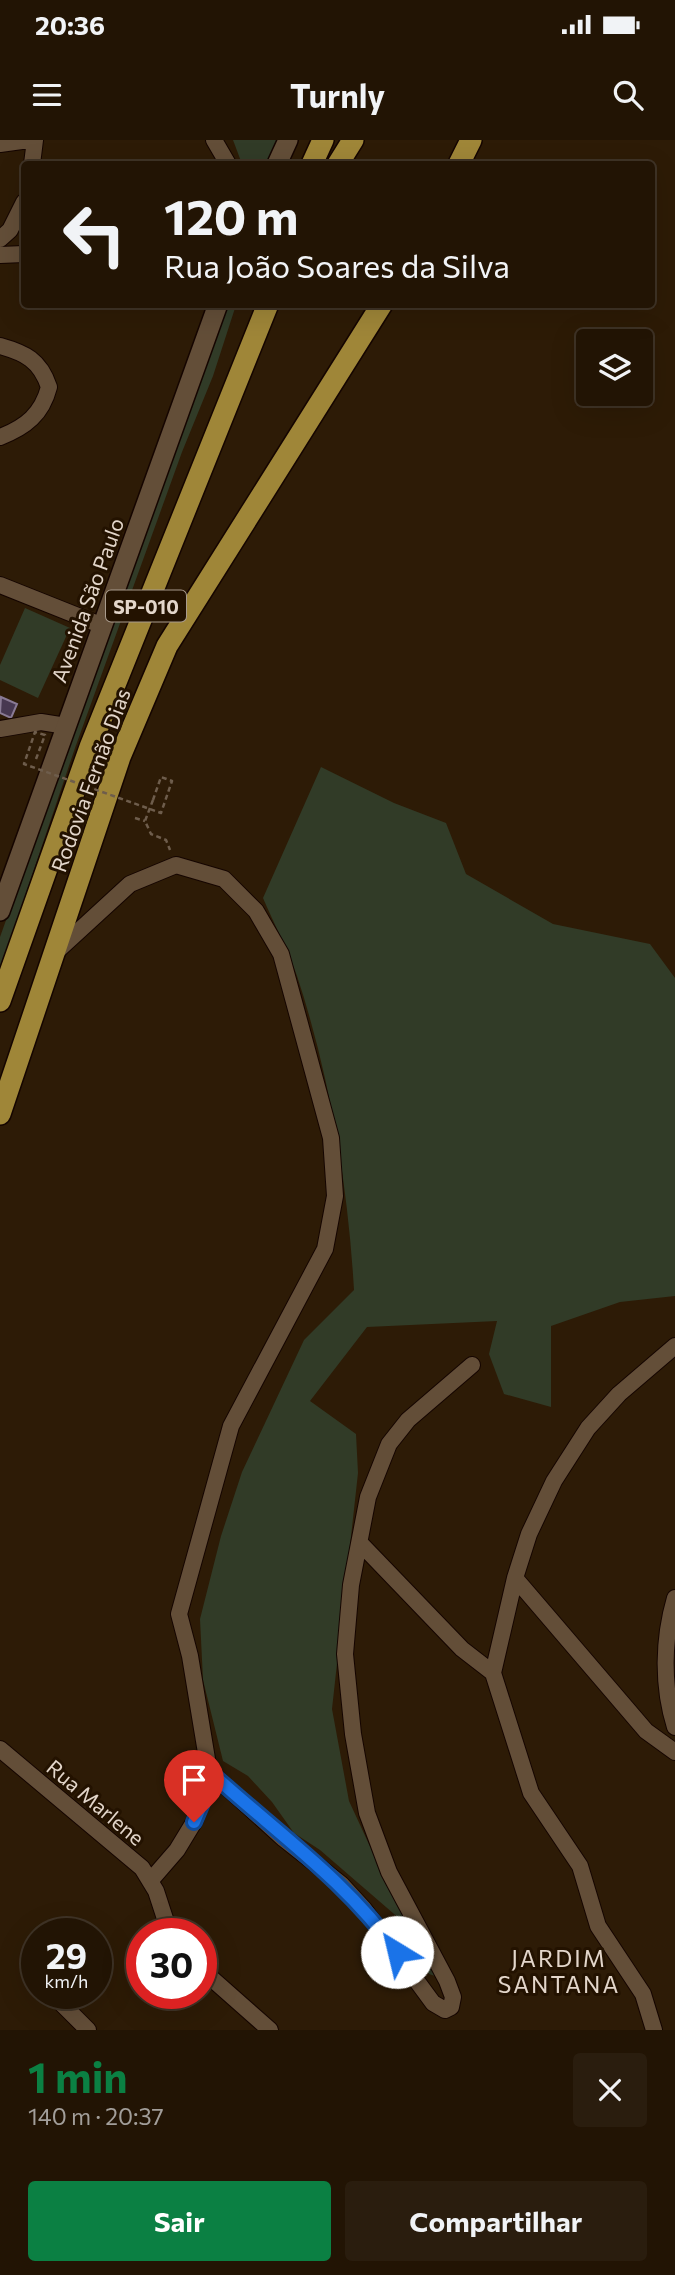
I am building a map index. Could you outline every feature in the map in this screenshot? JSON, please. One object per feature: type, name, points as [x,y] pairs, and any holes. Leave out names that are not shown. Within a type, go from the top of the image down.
[{"type":"highway","points":[[313,161],[323,140]]},
{"type":"highway","points":[[340,161],[353,140]]},
{"type":"highway","points":[[460,161],[471,140]]},
{"type":"highway","points":[[252,339],[253,308]]},
{"type":"highway","name":"Rodovia Fernão Dias","points":[[0,1001],[90,747],[266,308]]},
{"type":"highway","name":"Rodovia Fernão Dias","points":[[0,1114],[120,757],[167,646],[379,308]]},
{"type":"street","points":[[0,144],[29,140]]},
{"type":"street","points":[[32,161],[35,140]]},
{"type":"street","points":[[214,140],[226,161]]},
{"type":"street","points":[[278,161],[288,140]]},
{"type":"street","points":[[0,239],[10,230],[21,208]]},
{"type":"street","points":[[0,255],[21,254]]},
{"type":"street","name":"Avenida São Paulo","points":[[0,911],[217,308]]},
{"type":"street","points":[[0,346],[22,352],[35,361],[49,387],[44,407],[22,426],[0,437]]},
{"type":"street","points":[[0,585],[103,626]]},
{"type":"street","points":[[0,729],[41,722],[66,726]]},
{"type":"street","points":[[57,951],[130,884],[176,865],[225,879],[256,911],[281,954],[331,1138],[335,1196],[326,1249],[231,1426],[179,1614],[209,1771],[205,1796],[194,1822],[177,1850],[151,1880]]},
{"type":"street","points":[[654,2030],[643,1994],[597,1926],[580,1866],[531,1793],[493,1673],[514,1578],[529,1535],[554,1481],[588,1428],[619,1394],[675,1346]]},
{"type":"street","points":[[209,1771],[284,1839],[341,1884],[364,1909],[423,1991],[441,2009],[451,2007],[453,1997],[377,1844],[367,1813],[345,1654],[351,1585],[368,1497],[389,1444],[408,1420],[471,1365]]},
{"type":"street","points":[[361,1544],[462,1649],[493,1673]]},
{"type":"street","points":[[514,1578],[646,1731],[675,1752]]},
{"type":"street","points":[[675,1598],[666,1658],[666,1695],[675,1727]]},
{"type":"street","name":"Rua Marlene","points":[[0,1749],[130,1856],[151,1880],[164,1918]]},
{"type":"street","points":[[217,1983],[270,2030]]},
{"type":"street","points":[[67,2009],[88,2030]]},
{"type":"path","points":[[36,760],[45,735],[35,732],[24,764],[161,813],[172,781],[161,777],[153,800],[145,821],[151,834],[166,840],[176,865]]},
{"type":"path","points":[[135,818],[145,821]]},
{"type":"green space","points":[[233,140],[298,140],[288,161],[241,161]]},
{"type":"green space","points":[[225,308],[235,308],[213,376],[182,452],[75,748],[0,970],[0,937]]},
{"type":"green space","points":[[25,608],[70,628],[38,698],[0,680],[0,665]]},
{"type":"green space","points":[[321,767],[394,803],[446,823],[466,874],[553,924],[650,944],[675,978],[675,1296],[620,1302],[551,1326],[551,1407],[504,1394],[489,1354],[497,1321],[367,1327],[310,1401],[356,1434],[358,1473],[332,1709],[349,1801],[379,1866],[438,1977],[429,1974],[401,1920],[320,1850],[294,1833],[272,1802],[248,1776],[223,1761],[203,1680],[200,1619],[221,1536],[242,1472],[304,1340],[354,1290],[342,1171],[319,1053],[297,976],[263,898]]},
{"type":"building","points":[[1,697],[17,704],[11,718],[0,713]]},
{"type":"district","name":"JARDIM SANTANA","points":[[559,1971]]},
{"type":"route","points":[[194,1822],[205,1796],[209,1771],[284,1839],[341,1884],[397,1952]]}]
